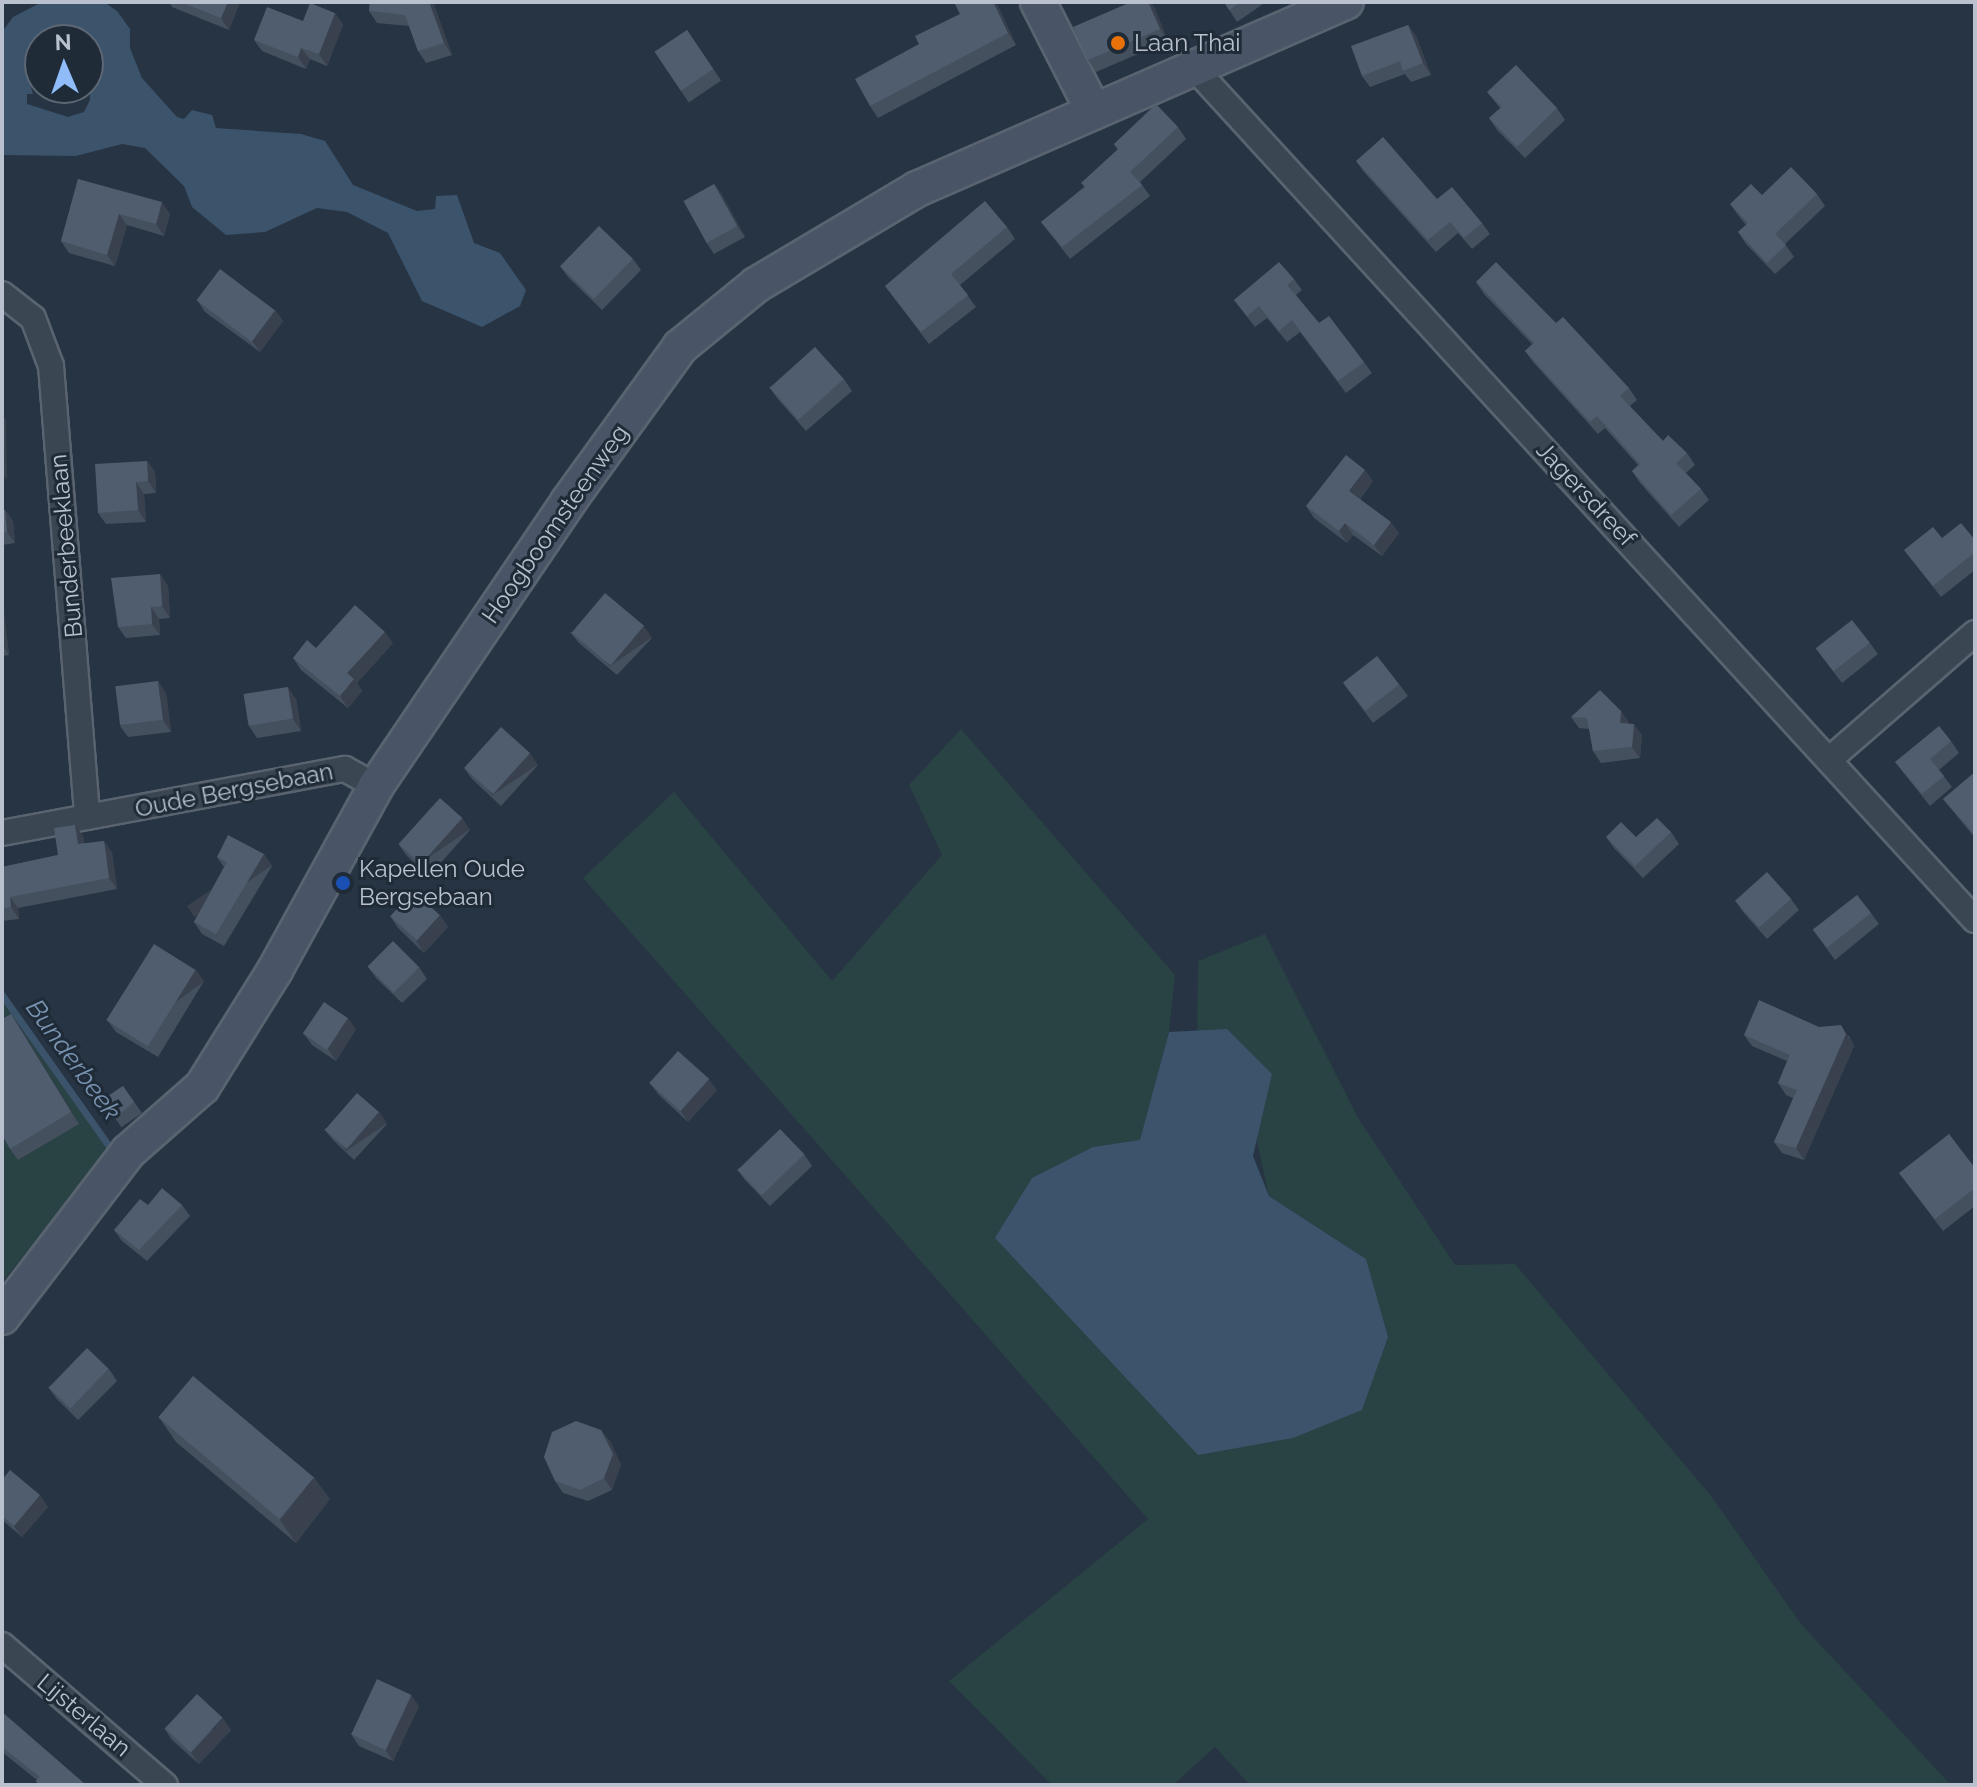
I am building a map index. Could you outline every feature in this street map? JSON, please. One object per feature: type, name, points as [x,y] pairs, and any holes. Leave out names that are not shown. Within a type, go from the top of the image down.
[{"type":"street","points":[[1038,2],[1094,112]]},
{"type":"street","name":"Hoogboomsteenweg","points":[[2,1317],[128,1152],[202,1087],[275,970],[376,786],[568,502],[680,347],[756,285],[917,189],[1346,2]]},
{"type":"street","name":"Jagersdreef","points":[[1196,70],[1975,920]]},
{"type":"street","name":"Bunderbeeklaan","points":[[2,294],[33,318],[51,366],[87,817]]},
{"type":"street","points":[[1830,759],[1975,633]]},
{"type":"street","name":"Oude Bergsebaan","points":[[4,830],[345,769],[376,786]]},
{"type":"street","name":"Lijsterlaan","points":[[2,1645],[165,1785]]},
{"type":"green space","points":[[961,729],[1175,975],[1169,1032],[1140,1141],[1093,1147],[1366,1259],[1269,1196],[1247,1096],[1197,1038],[1198,961],[1265,934],[1357,1116],[1455,1265],[1515,1264],[1712,1497],[1801,1624],[1951,1785],[1250,1785],[1215,1747],[1173,1785],[1052,1785],[949,1681],[1148,1519],[583,878],[674,792],[832,981],[942,855],[909,785]]},
{"type":"green space","points":[[2,995],[111,1149],[2,1282]]},
{"type":"water","points":[[42,2],[104,2],[117,11],[130,29],[130,48],[142,78],[177,117],[184,119],[192,110],[212,115],[216,128],[301,134],[325,141],[353,185],[417,211],[435,209],[436,196],[457,195],[474,243],[500,253],[526,290],[520,306],[482,327],[422,301],[388,233],[347,212],[317,208],[265,232],[226,235],[192,207],[184,186],[145,148],[122,144],[76,156],[2,155],[2,32],[13,17]]},
{"type":"water","points":[[1227,1029],[1272,1074],[1253,1156],[1269,1196],[1366,1259],[1388,1337],[1362,1410],[1293,1438],[1198,1455],[995,1238],[1032,1178],[1093,1147],[1140,1140],[1169,1032]]},
{"type":"building","points":[[181,2],[228,2],[221,18]]},
{"type":"building","points":[[370,2],[429,2],[444,43],[418,51],[405,15],[369,11]]},
{"type":"building","points":[[954,2],[993,2],[1008,33],[870,106],[855,79],[919,44],[915,36],[960,14]]},
{"type":"building","points":[[1131,2],[1148,2],[1160,29],[1088,60],[1073,27]]},
{"type":"building","points":[[1224,2],[1241,2],[1229,10]]},
{"type":"building","points":[[310,3],[335,13],[319,54],[301,48],[298,57],[254,40],[267,7],[303,21]]},
{"type":"building","points":[[1408,25],[1423,63],[1403,71],[1400,61],[1362,76],[1351,46]]},
{"type":"building","points":[[687,30],[713,69],[681,91],[655,52]]},
{"type":"building","points":[[1516,65],[1557,108],[1517,147],[1489,118],[1502,107],[1487,92]]},
{"type":"building","points":[[1156,104],[1178,127],[1130,172],[1142,185],[1062,247],[1041,222],[1085,187],[1081,183],[1118,149],[1114,144]]},
{"type":"building","points":[[1383,137],[1437,199],[1452,187],[1482,223],[1464,238],[1450,222],[1428,240],[1356,161]]},
{"type":"building","points":[[1791,167],[1817,194],[1775,234],[1786,245],[1767,263],[1738,232],[1748,223],[1730,204],[1751,184],[1762,195]]},
{"type":"building","points":[[78,179],[162,202],[156,224],[119,214],[107,255],[61,241]]},
{"type":"building","points":[[714,184],[737,226],[707,243],[683,201]]},
{"type":"building","points":[[985,201],[1007,227],[951,274],[968,295],[921,332],[885,286]]},
{"type":"building","points":[[599,226],[633,259],[594,299],[560,266]]},
{"type":"building","points":[[1279,262],[1294,279],[1287,285],[1319,323],[1329,316],[1364,362],[1338,381],[1292,320],[1279,331],[1259,306],[1247,316],[1234,300]]},
{"type":"building","points":[[1496,262],[1556,323],[1563,317],[1629,388],[1620,396],[1663,441],[1668,435],[1687,453],[1676,463],[1701,489],[1671,515],[1632,471],[1640,464],[1597,416],[1590,422],[1525,351],[1534,343],[1476,282]]},
{"type":"building","points":[[220,269],[275,311],[252,342],[197,300]]},
{"type":"building","points":[[815,347],[844,379],[798,420],[770,388]]},
{"type":"building","points":[[1346,455],[1365,470],[1349,491],[1391,522],[1374,545],[1345,523],[1339,531],[1306,506]]},
{"type":"building","points":[[147,461],[148,481],[136,482],[138,510],[98,513],[95,464]]},
{"type":"building","points":[[2,510],[5,510],[7,532],[2,532]]},
{"type":"building","points":[[1961,523],[1975,540],[1975,552],[1933,586],[1904,550],[1933,527],[1942,538]]},
{"type":"building","points":[[160,574],[162,606],[151,607],[152,624],[118,627],[111,578]]},
{"type":"building","points":[[605,593],[644,626],[611,666],[572,633]]},
{"type":"building","points":[[355,605],[385,632],[347,673],[354,679],[340,696],[293,658],[307,640],[316,648]]},
{"type":"building","points":[[1852,620],[1870,643],[1834,671],[1816,648]]},
{"type":"building","points":[[1377,656],[1399,684],[1365,711],[1343,682]]},
{"type":"building","points":[[158,681],[163,720],[120,725],[115,686]]},
{"type":"building","points":[[288,687],[293,719],[249,726],[244,694]]},
{"type":"building","points":[[1600,690],[1621,711],[1620,723],[1634,724],[1632,747],[1593,751],[1587,718],[1571,717]]},
{"type":"building","points":[[1939,726],[1951,741],[1930,759],[1944,776],[1922,794],[1895,762]]},
{"type":"building","points":[[501,727],[530,753],[493,794],[464,768]]},
{"type":"building","points":[[1975,772],[1975,835],[1943,799]]},
{"type":"building","points":[[440,798],[462,818],[421,864],[399,844]]},
{"type":"building","points":[[1657,818],[1671,832],[1635,866],[1606,837],[1621,822],[1636,837]]},
{"type":"building","points":[[75,825],[78,844],[104,841],[109,878],[10,897],[11,907],[2,909],[2,867],[58,855],[54,828]]},
{"type":"building","points":[[228,835],[264,854],[216,934],[194,922],[227,862],[217,857]]},
{"type":"building","points":[[1767,872],[1791,899],[1759,928],[1735,901]]},
{"type":"building","points":[[413,891],[440,915],[417,940],[390,916]]},
{"type":"building","points":[[1857,895],[1871,913],[1827,948],[1813,929]]},
{"type":"building","points":[[393,941],[419,967],[394,993],[368,966]]},
{"type":"building","points":[[154,944],[196,970],[148,1046],[106,1020]]},
{"type":"building","points":[[1759,1000],[1819,1027],[1841,1025],[1846,1034],[1796,1148],[1774,1142],[1797,1090],[1778,1083],[1790,1055],[1744,1035]]},
{"type":"building","points":[[324,1002],[348,1018],[327,1050],[303,1034]]},
{"type":"building","points":[[11,1014],[71,1112],[10,1149],[2,1135],[2,1019]]},
{"type":"building","points":[[678,1051],[709,1079],[680,1111],[649,1083]]},
{"type":"building","points":[[123,1086],[134,1102],[114,1119],[102,1100]]},
{"type":"building","points":[[357,1093],[379,1112],[347,1149],[325,1130]]},
{"type":"building","points":[[780,1129],[804,1154],[762,1195],[738,1170]]},
{"type":"building","points":[[1949,1134],[1975,1168],[1975,1188],[1935,1219],[1899,1173]]},
{"type":"building","points":[[162,1188],[182,1205],[139,1250],[114,1230],[140,1199],[148,1205]]},
{"type":"building","points":[[87,1348],[109,1369],[70,1408],[49,1388]]},
{"type":"building","points":[[193,1376],[314,1478],[279,1519],[158,1417]]},
{"type":"building","points":[[576,1421],[601,1430],[613,1454],[604,1478],[580,1490],[555,1481],[544,1457],[552,1432]]},
{"type":"building","points":[[10,1470],[40,1495],[14,1526],[2,1516],[2,1480]]},
{"type":"building","points":[[377,1679],[411,1695],[386,1750],[351,1734]]},
{"type":"building","points":[[197,1694],[223,1718],[191,1752],[165,1728]]},
{"type":"building","points":[[2,1712],[86,1785],[40,1785],[36,1781],[40,1777],[2,1747]]},
{"type":"waterway","name":"Bunderbeek","points":[[2,995],[111,1149]]},
{"type":"place","name":"Laan Thai","points":[[1118,43]]},
{"type":"place","name":"Kapellen Oude Bergsebaan","points":[[343,883]]}]
